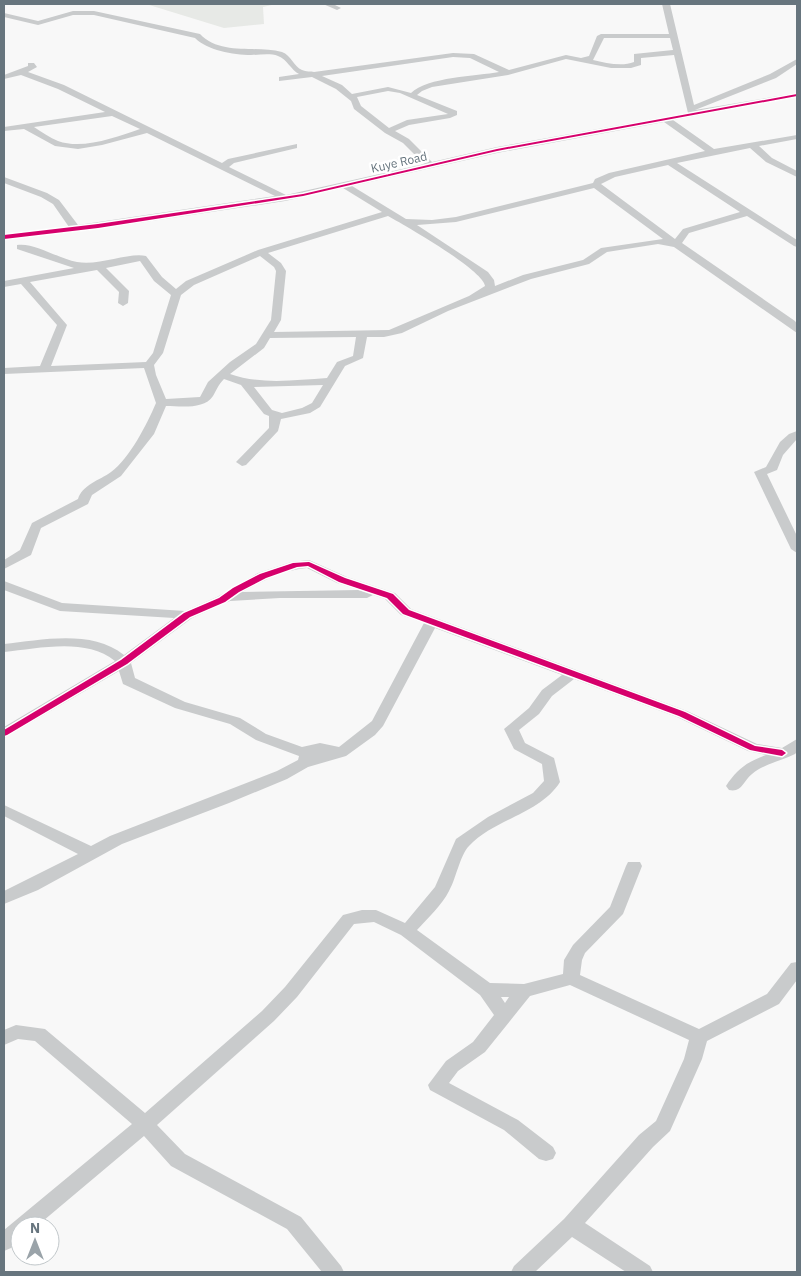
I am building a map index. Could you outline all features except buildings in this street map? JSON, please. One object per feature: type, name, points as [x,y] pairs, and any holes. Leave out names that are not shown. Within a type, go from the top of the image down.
[{"type":"street","points":[[327,4],[337,8]]},
{"type":"street","points":[[666,4],[692,112],[773,76],[797,61]]},
{"type":"street","points":[[4,15],[38,23],[73,13],[94,13],[167,31],[197,36],[206,44],[222,48],[249,52],[271,52],[283,55],[299,72],[312,74],[339,87],[355,100],[357,107],[406,141],[431,166]]},
{"type":"street","points":[[582,60],[592,58],[601,36],[673,36]]},
{"type":"street","points":[[413,95],[418,89],[431,85],[508,73],[566,57],[624,67],[638,63],[637,56],[677,52]]},
{"type":"street","points":[[282,79],[453,55],[471,56],[508,73]]},
{"type":"street","points":[[4,77],[31,69],[31,65]]},
{"type":"street","points":[[22,73],[45,80],[285,198]]},
{"type":"street","points":[[349,97],[369,91],[403,90],[451,111],[453,114],[407,123],[388,130]]},
{"type":"street","name":"Kuye Road","points":[[4,237],[76,229],[285,198],[497,150],[667,120],[692,112],[797,95]]},
{"type":"street","points":[[4,129],[114,113]]},
{"type":"street","points":[[667,120],[712,152]]},
{"type":"street","points":[[24,125],[49,140],[73,146],[116,139],[147,130]]},
{"type":"street","points":[[402,220],[429,223],[469,217],[517,203],[596,185],[598,181],[612,175],[712,152],[797,137]]},
{"type":"street","points":[[223,167],[231,161],[294,146]]},
{"type":"street","points":[[753,146],[769,160],[797,174]]},
{"type":"street","points":[[670,162],[797,244]]},
{"type":"street","points":[[4,180],[44,194],[56,202],[76,229]]},
{"type":"street","points":[[596,185],[607,196],[797,329]]},
{"type":"street","points":[[344,186],[391,212],[484,274],[489,280],[490,287],[483,294]]},
{"type":"street","points":[[4,565],[26,552],[36,526],[84,501],[86,493],[117,473],[148,434],[162,403],[150,375],[149,365],[158,353],[176,294],[190,283],[261,252],[391,212]]},
{"type":"street","points":[[676,244],[682,235],[694,228],[749,212]]},
{"type":"street","points":[[269,335],[362,335],[397,332],[436,313],[528,277],[586,262],[604,250],[658,242],[676,244]]},
{"type":"street","points":[[20,247],[74,265],[99,266],[124,291],[123,303]]},
{"type":"street","points":[[162,403],[198,402],[204,399],[208,395],[212,384],[234,364],[260,346],[269,335],[276,320],[281,272],[278,265],[261,252]]},
{"type":"street","points":[[4,284],[143,258],[158,279],[176,294]]},
{"type":"street","points":[[24,281],[62,325],[45,368]]},
{"type":"street","points":[[246,383],[268,412],[291,415],[306,411],[316,405],[341,364],[358,358],[362,335]]},
{"type":"street","points":[[4,371],[149,365]]},
{"type":"street","points":[[223,375],[246,383],[280,384],[330,381]]},
{"type":"street","points":[[242,462],[274,429],[276,423],[274,414]]},
{"type":"street","points":[[797,434],[788,441],[772,462],[771,470],[760,472],[797,549]]},
{"type":"street","points":[[4,734],[124,662],[187,615],[226,597],[263,576],[296,565],[309,564],[342,580],[390,596],[406,612],[682,714],[753,748],[782,753]]},
{"type":"street","points":[[4,585],[60,608],[187,615]]},
{"type":"street","points":[[226,597],[352,593],[390,596]]},
{"type":"street","points":[[4,898],[32,886],[116,840],[282,775],[305,759],[341,752],[370,732],[378,722],[432,621]]},
{"type":"street","points":[[4,648],[52,644],[84,644],[109,651],[124,662],[128,681],[180,705],[235,721],[261,737],[305,759]]},
{"type":"street","points":[[408,931],[442,890],[462,843],[494,821],[538,797],[552,782],[548,761],[518,746],[511,729],[534,711],[546,692],[572,674]]},
{"type":"street","points":[[734,786],[739,775],[752,765],[782,753],[797,744]]},
{"type":"street","points":[[4,810],[90,853]]},
{"type":"street","points":[[571,978],[573,960],[579,950],[617,910],[634,866]]},
{"type":"street","points":[[34,1216],[144,1124],[268,1016],[291,992],[316,962],[328,943],[349,919],[362,916],[376,916],[408,931],[486,990],[504,1015]]},
{"type":"street","points":[[521,1272],[571,1224],[646,1141],[663,1126],[693,1059],[699,1037],[773,999],[797,968]]},
{"type":"street","points":[[486,990],[524,992],[571,978],[676,1024],[699,1037]]},
{"type":"street","points":[[524,992],[479,1046],[452,1066],[437,1085],[511,1125],[546,1153]]},
{"type":"street","points":[[4,1038],[16,1032],[39,1034],[133,1112],[178,1160],[294,1223],[334,1272]]},
{"type":"street","points":[[571,1224],[644,1272]]},
{"type":"shaded area","points":[[146,4],[276,4],[263,7],[264,24],[224,28]]},
{"type":"cycle path","points":[[4,237],[98,226],[303,195],[497,150],[797,95]]},
{"type":"cycle path","points":[[4,733],[124,662],[187,615],[222,600],[236,590],[263,576],[296,565],[309,564],[342,580],[390,596],[406,612],[682,714],[753,748],[782,753]]}]
